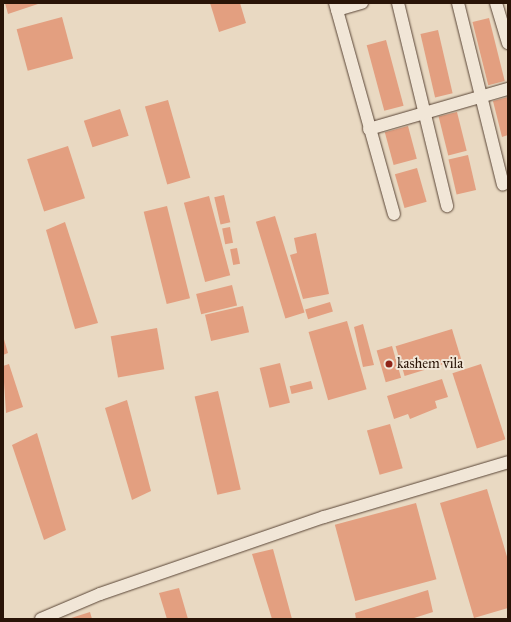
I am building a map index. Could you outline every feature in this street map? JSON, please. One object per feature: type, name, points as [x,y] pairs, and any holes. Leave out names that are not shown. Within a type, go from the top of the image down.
[{"type":"street","points":[[362,3],[336,7],[394,214]]},
{"type":"street","points":[[398,3],[422,112],[447,206]]},
{"type":"street","points":[[458,3],[503,185]]},
{"type":"street","points":[[496,3],[508,43]]},
{"type":"street","points":[[369,129],[422,112],[508,89]]},
{"type":"street","points":[[41,619],[100,594],[317,520],[508,462]]},
{"type":"building","points":[[5,3],[41,3],[8,14]]},
{"type":"building","points":[[210,3],[240,3],[246,23],[219,32]]},
{"type":"building","points":[[62,17],[73,59],[28,71],[17,29]]},
{"type":"building","points":[[489,18],[505,81],[488,85],[473,22]]},
{"type":"building","points":[[438,30],[453,93],[435,97],[420,34]]},
{"type":"building","points":[[386,40],[404,106],[384,111],[367,45]]},
{"type":"building","points":[[508,97],[508,135],[502,137],[493,101]]},
{"type":"building","points":[[168,100],[190,178],[167,184],[145,107]]},
{"type":"building","points":[[120,109],[129,136],[93,147],[84,121]]},
{"type":"building","points":[[457,112],[467,151],[448,155],[439,117]]},
{"type":"building","points":[[408,126],[417,159],[394,165],[385,132]]},
{"type":"building","points":[[68,146],[85,198],[44,212],[27,159]]},
{"type":"building","points":[[468,155],[476,190],[457,195],[449,159]]},
{"type":"building","points":[[417,168],[427,202],[405,208],[395,174]]},
{"type":"building","points":[[224,195],[230,222],[221,225],[214,197]]},
{"type":"building","points":[[209,196],[230,275],[205,282],[184,203]]},
{"type":"building","points":[[167,206],[190,298],[167,304],[144,212]]},
{"type":"building","points":[[275,216],[305,313],[285,318],[256,222]]},
{"type":"building","points":[[65,222],[98,323],[75,329],[46,230]]},
{"type":"building","points":[[230,227],[233,243],[225,244],[222,229]]},
{"type":"building","points":[[316,233],[329,294],[303,299],[290,255],[297,253],[294,238]]},
{"type":"building","points":[[237,248],[240,264],[233,265],[230,249]]},
{"type":"building","points":[[232,285],[237,305],[201,314],[196,294]]},
{"type":"building","points":[[330,302],[333,312],[308,319],[305,310]]},
{"type":"building","points":[[243,306],[249,332],[211,341],[205,315]]},
{"type":"building","points":[[347,321],[367,389],[328,400],[309,332]]},
{"type":"building","points":[[363,324],[374,365],[363,367],[354,327]]},
{"type":"building","points":[[157,328],[164,369],[118,378],[111,336]]},
{"type":"building","points":[[452,329],[461,359],[405,376],[396,346]]},
{"type":"building","points":[[3,336],[8,353],[3,355]]},
{"type":"building","name":"kashem vila","points":[[392,346],[401,378],[386,382],[377,350]]},
{"type":"building","points":[[280,363],[290,403],[270,408],[260,368]]},
{"type":"building","points":[[9,364],[23,407],[6,413],[3,366]]},
{"type":"building","points":[[481,364],[505,439],[477,448],[452,373]]},
{"type":"building","points":[[442,379],[448,397],[435,401],[437,408],[410,419],[408,414],[394,419],[387,396]]},
{"type":"building","points":[[311,381],[313,389],[292,394],[290,386]]},
{"type":"building","points":[[218,391],[241,489],[217,495],[195,396]]},
{"type":"building","points":[[127,400],[151,491],[132,500],[105,408]]},
{"type":"building","points":[[390,424],[403,468],[380,475],[367,431]]},
{"type":"building","points":[[37,433],[66,530],[44,540],[12,445]]},
{"type":"building","points":[[487,489],[508,560],[508,608],[474,618],[440,503]]},
{"type":"building","points":[[416,503],[436,579],[355,601],[335,525]]},
{"type":"building","points":[[273,549],[292,619],[272,619],[252,554]]},
{"type":"building","points":[[179,588],[188,619],[167,619],[159,593]]},
{"type":"building","points":[[428,590],[433,612],[411,619],[356,619],[355,613]]},
{"type":"building","points":[[90,612],[92,619],[68,619]]},
{"type":"place","name":"kashem vila","points":[[389,364]]}]
